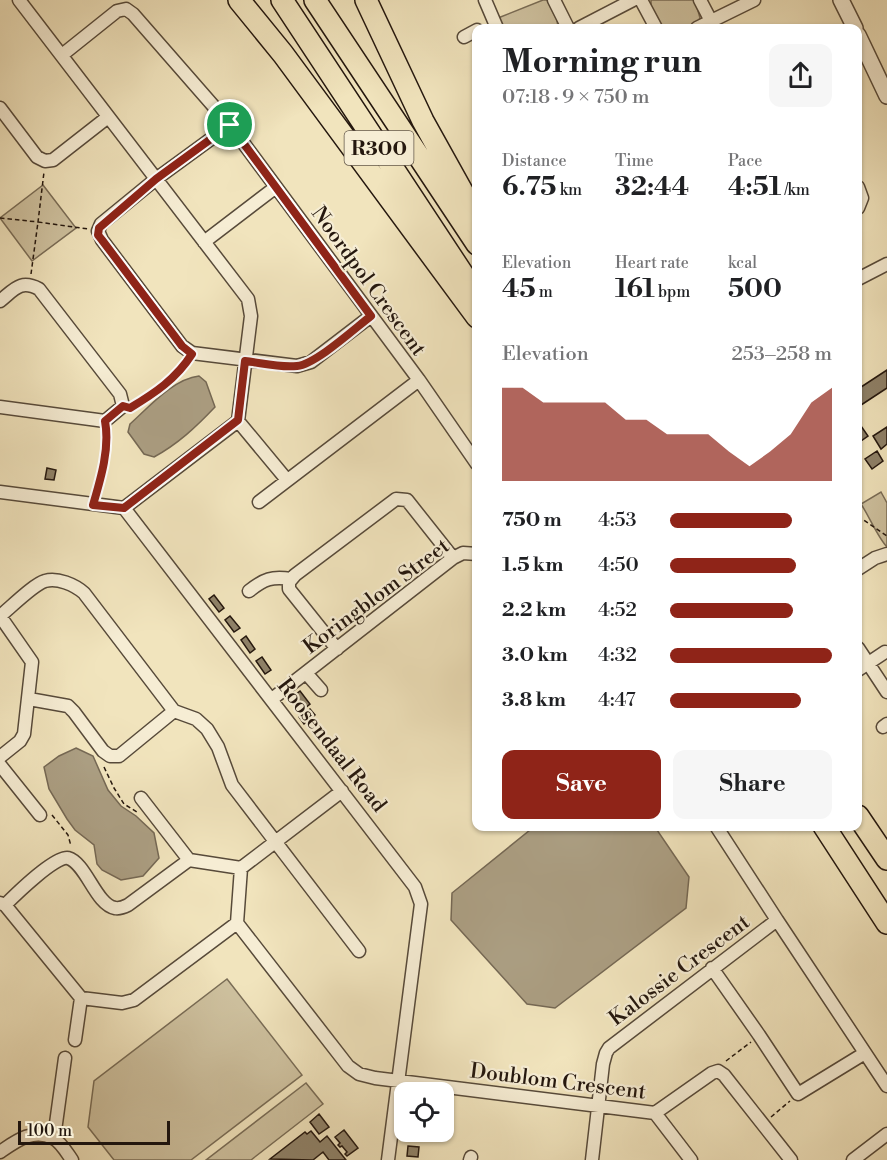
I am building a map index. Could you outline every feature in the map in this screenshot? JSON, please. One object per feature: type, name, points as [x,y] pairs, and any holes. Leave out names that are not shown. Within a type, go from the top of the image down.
[{"type":"highway","points":[[239,0],[283,54],[472,310]]},
{"type":"highway","name":"R300","points":[[282,0],[472,288]]},
{"type":"highway","name":"R300","points":[[315,0],[472,236]]},
{"type":"highway","points":[[366,0],[423,121],[472,209]]},
{"type":"highway","points":[[862,822],[887,859]]},
{"type":"highway","points":[[827,831],[887,923]]},
{"type":"street","points":[[0,492],[124,508],[238,420],[251,316],[248,299],[19,0]]},
{"type":"street","points":[[485,0],[496,24]]},
{"type":"street","points":[[554,0],[566,24]]},
{"type":"street","points":[[587,24],[633,0]]},
{"type":"street","points":[[641,0],[654,24]]},
{"type":"street","points":[[700,0],[711,21]]},
{"type":"street","points":[[705,24],[754,0]]},
{"type":"street","points":[[841,0],[853,24]]},
{"type":"street","name":"Noordpol Crescent","points":[[62,55],[113,14],[126,9],[133,14],[230,125],[419,380],[259,502]]},
{"type":"street","points":[[464,37],[472,33]]},
{"type":"street","points":[[862,43],[887,96]]},
{"type":"street","points":[[0,108],[37,157],[45,161],[53,160],[108,117]]},
{"type":"street","points":[[230,125],[156,179],[101,224],[98,231],[102,240],[182,346],[192,354],[290,367],[303,365],[320,355],[371,316]]},
{"type":"street","points":[[204,242],[276,187]]},
{"type":"street","points":[[862,277],[887,264]]},
{"type":"street","points":[[0,301],[22,285],[29,284],[39,289],[120,394],[123,406],[105,421],[0,407]]},
{"type":"street","points":[[419,380],[472,457]]},
{"type":"street","points":[[238,420],[287,480]]},
{"type":"street","points":[[249,591],[268,578],[291,579],[396,499],[407,501],[453,558]]},
{"type":"street","name":"Roosendaal Road","points":[[124,508],[415,886],[421,904],[388,1160]]},
{"type":"street","name":"Koringblom Street","points":[[272,699],[453,558],[463,554],[472,554]]},
{"type":"street","points":[[862,566],[887,554]]},
{"type":"street","points":[[291,579],[290,589],[337,649]]},
{"type":"street","points":[[0,757],[22,738],[29,699],[32,662],[0,616],[44,581],[60,581],[74,585],[84,593],[174,711],[196,719],[207,729],[218,747],[232,785],[359,951]]},
{"type":"street","points":[[885,652],[863,667],[887,692]]},
{"type":"street","points":[[306,672],[321,690]]},
{"type":"street","points":[[29,699],[68,706],[110,756],[120,756],[174,711]]},
{"type":"street","points":[[0,765],[40,815]]},
{"type":"street","points":[[141,798],[189,860],[242,868],[342,791]]},
{"type":"street","points":[[719,831],[777,920]]},
{"type":"street","points":[[189,860],[128,905],[118,909],[112,908],[105,901],[75,863],[68,858],[61,859],[3,904],[81,998],[122,1004],[134,1000],[237,923],[242,868]]},
{"type":"street","name":"Kalossie Crescent","points":[[592,1160],[603,1064],[609,1048],[777,920],[887,1086]]},
{"type":"street","name":"Doublom Crescent","points":[[237,923],[348,1066],[359,1074],[397,1081],[655,1113],[691,1160]]},
{"type":"street","points":[[712,968],[798,1094],[865,1053]]},
{"type":"street","points":[[75,1040],[81,998]]},
{"type":"street","points":[[54,1138],[65,1058]]},
{"type":"street","points":[[655,1113],[718,1071],[724,1075],[791,1160]]},
{"type":"street","points":[[853,1160],[887,1134]]},
{"type":"street","points":[[0,1152],[16,1140],[26,1136],[40,1135],[54,1138],[72,1160]]},
{"type":"path","points":[[29,284],[45,161]]},
{"type":"path","points":[[0,218],[98,231]]},
{"type":"path","points":[[123,406],[130,408],[165,386],[182,370],[192,354]]},
{"type":"path","points":[[93,505],[103,467],[108,435],[105,421]]},
{"type":"path","points":[[862,519],[887,536]]},
{"type":"path","points":[[110,756],[104,768],[114,788],[124,804],[141,815]]},
{"type":"path","points":[[40,815],[54,817],[68,835],[72,847],[68,858]]},
{"type":"path","points":[[718,1071],[728,1058],[759,1035]]},
{"type":"path","points":[[763,1124],[798,1094]]},
{"type":"shaded area","points":[[547,0],[558,24],[500,24],[498,18]]},
{"type":"shaded area","points":[[651,0],[695,0],[700,18],[694,24],[660,24],[651,6]]},
{"type":"shaded area","points":[[43,185],[76,228],[32,261],[0,218]]},
{"type":"shaded area","points":[[199,376],[206,382],[215,407],[171,447],[154,457],[144,454],[128,432],[130,424],[171,388],[189,378]]},
{"type":"shaded area","points":[[881,492],[887,503],[887,547],[880,538],[862,503]]},
{"type":"shaded area","points":[[76,748],[93,756],[108,790],[121,806],[154,833],[159,858],[143,876],[121,880],[102,870],[97,864],[94,845],[75,830],[49,789],[44,767],[59,756]]},
{"type":"shaded area","points":[[529,831],[658,831],[689,877],[686,908],[555,1008],[527,1004],[451,920],[452,893]]},
{"type":"shaded area","points":[[227,979],[302,1075],[191,1160],[114,1160],[88,1127],[94,1081]]},
{"type":"shaded area","points":[[306,1083],[323,1104],[251,1160],[206,1160]]},
{"type":"building","points":[[887,370],[887,388],[862,404],[862,386]]},
{"type":"building","points":[[862,427],[868,436],[862,440]]},
{"type":"building","points":[[887,427],[887,444],[881,449],[873,436]]},
{"type":"building","points":[[877,451],[883,461],[872,469],[865,459]]},
{"type":"building","points":[[47,468],[56,470],[54,480],[45,479]]},
{"type":"building","points":[[214,595],[224,608],[219,612],[209,599]]},
{"type":"building","points":[[230,616],[240,628],[234,632],[225,620]]},
{"type":"building","points":[[246,636],[255,649],[250,653],[241,640]]},
{"type":"building","points":[[262,657],[271,670],[265,674],[256,661]]},
{"type":"building","points":[[300,691],[310,704],[300,712],[290,699]]},
{"type":"building","points":[[310,709],[315,715],[304,724],[299,717]]},
{"type":"building","points":[[319,1114],[329,1127],[319,1134],[310,1122]]},
{"type":"building","points":[[344,1130],[358,1148],[347,1156],[345,1154],[347,1152],[338,1145],[340,1143],[335,1137]]},
{"type":"building","points":[[311,1131],[320,1142],[327,1136],[346,1160],[329,1160],[323,1152],[313,1160],[270,1159],[305,1132],[307,1134]]},
{"type":"building","points":[[408,1146],[419,1147],[418,1157],[407,1156]]},
{"type":"route","points":[[230,125],[371,316],[311,362],[303,365],[290,367],[245,361],[238,420],[124,508],[93,505],[103,467],[108,435],[105,421],[123,406],[130,408],[165,386],[182,370],[192,354],[182,346],[98,235],[99,228],[156,179],[230,125]]}]
